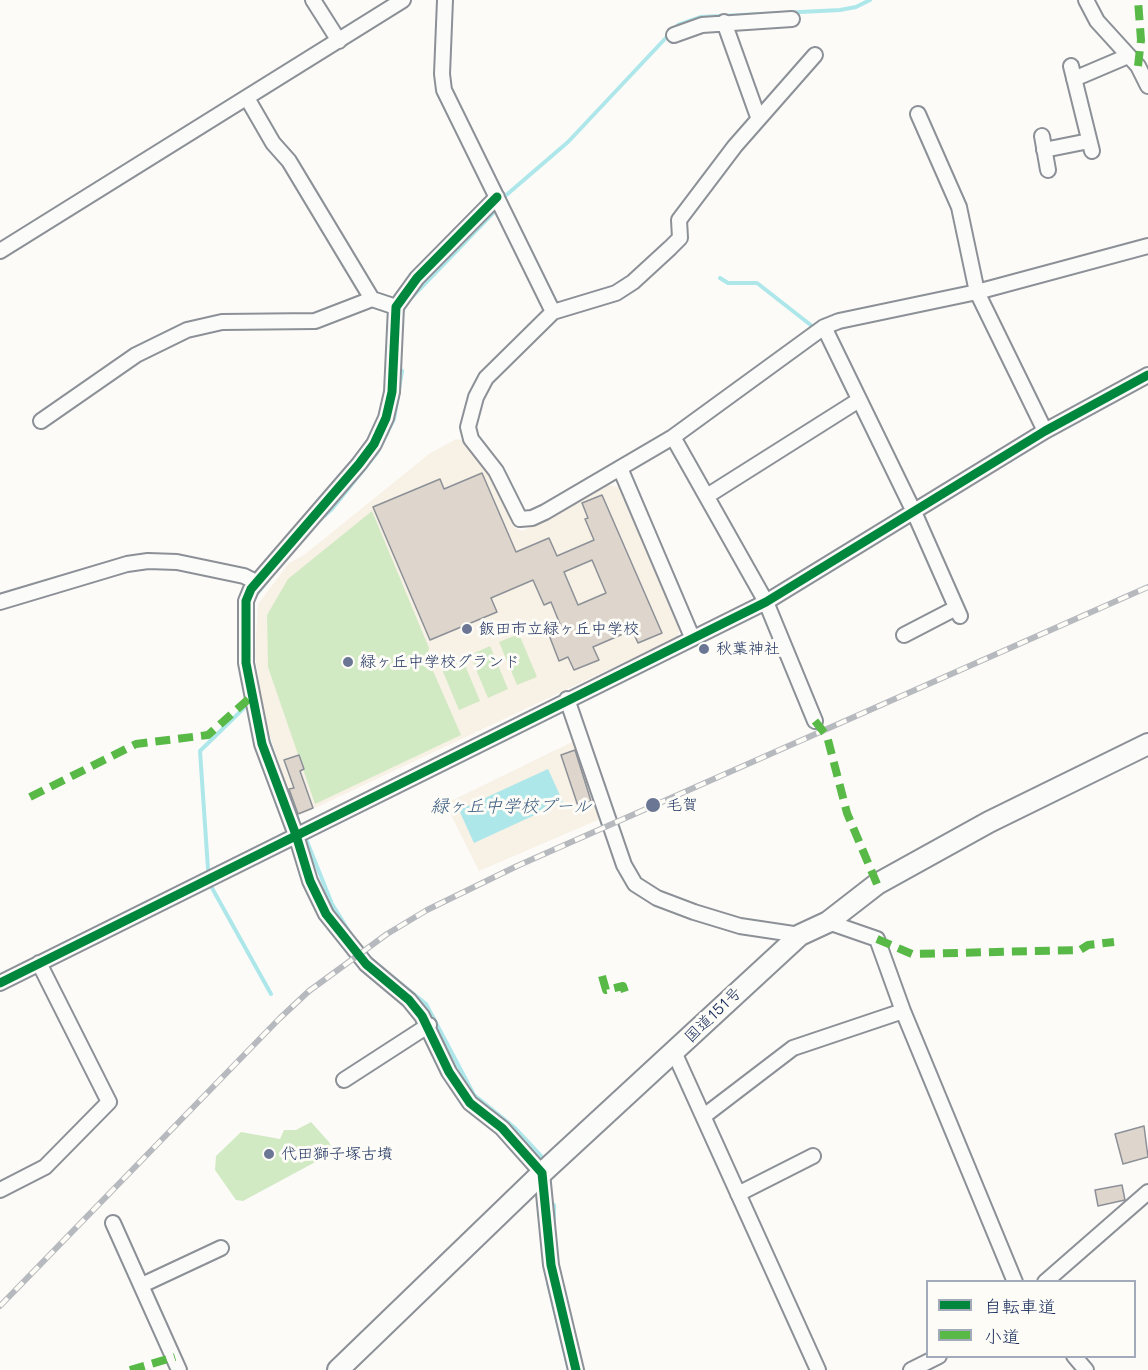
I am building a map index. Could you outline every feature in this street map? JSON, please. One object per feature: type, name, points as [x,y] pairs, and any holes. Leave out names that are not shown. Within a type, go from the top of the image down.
[{"type":"highway","name":"国道151号","points":[[338,1370],[542,1173],[800,935],[828,921],[877,884],[989,822],[1148,744]]},
{"type":"street","points":[[313,0],[339,41]]},
{"type":"street","points":[[0,251],[403,0]]},
{"type":"street","points":[[445,0],[442,74],[444,90],[553,312]]},
{"type":"street","points":[[1086,0],[1097,21],[1138,66],[1148,86]]},
{"type":"street","points":[[674,35],[702,25],[724,22],[792,19]]},
{"type":"street","points":[[724,22],[758,117]]},
{"type":"street","points":[[815,55],[758,117],[680,220],[680,238],[670,248],[633,282],[616,292],[553,312],[486,378],[472,409],[468,428],[471,439],[496,471],[520,519],[532,518],[545,512],[674,436],[824,327],[860,316],[977,292],[1148,246]]},
{"type":"street","points":[[1048,170],[1043,143],[1090,146],[1072,73],[1128,56]]},
{"type":"street","points":[[247,98],[273,143],[289,160],[372,299]]},
{"type":"street","points":[[918,114],[959,207],[977,292],[1045,431]]},
{"type":"street","points":[[497,197],[417,278],[396,307],[392,392],[386,418],[374,444],[329,500],[256,582],[246,601],[246,663],[262,744],[296,835],[310,881],[326,914],[366,964],[409,1000],[429,1025],[459,1090],[470,1103],[502,1128],[542,1173],[551,1265],[576,1370]]},
{"type":"street","points":[[41,421],[136,355],[187,330],[231,321],[315,321],[372,299],[396,307]]},
{"type":"street","points":[[824,327],[914,512],[958,612],[904,635]]},
{"type":"street","points":[[0,983],[766,602],[1045,431],[1148,375]]},
{"type":"street","points":[[707,496],[859,400]]},
{"type":"street","points":[[674,436],[766,602],[815,721]]},
{"type":"street","points":[[620,468],[692,637]]},
{"type":"street","points":[[0,602],[127,564],[148,561],[177,562],[244,576],[256,582]]},
{"type":"street","points":[[567,699],[624,865],[635,884],[657,898],[694,912],[740,926],[800,935]]},
{"type":"street","points":[[828,921],[877,939],[903,1011],[1015,1280]]},
{"type":"street","points":[[0,1190],[45,1167],[109,1102],[39,963]]},
{"type":"street","points":[[704,1116],[793,1048],[903,1011]]},
{"type":"street","points":[[344,1080],[429,1025]]},
{"type":"street","points":[[674,1052],[818,1370]]},
{"type":"street","points":[[738,1194],[813,1156]]},
{"type":"street","points":[[1046,1280],[1148,1192]]},
{"type":"street","points":[[113,1223],[179,1370]]},
{"type":"street","points":[[142,1285],[221,1248]]},
{"type":"street","points":[[911,1370],[935,1358]]},
{"type":"street","points":[[1076,1358],[1086,1370]]},
{"type":"shaded area","name":"飯田市立緑ヶ丘中学校","points":[[456,439],[462,440],[492,476],[515,528],[523,531],[605,484],[621,488],[680,625],[678,637],[296,817],[264,717],[255,654],[258,604],[289,563],[304,555],[429,454]]},
{"type":"shaded area","points":[[574,741],[600,819],[479,871],[451,815],[451,801]]},
{"type":"green space","name":"緑ヶ丘中学校グランド","points":[[372,511],[429,648],[427,657],[461,735],[315,804],[268,667],[267,615],[288,579]]},
{"type":"green space","points":[[519,634],[537,677],[517,685],[499,642]]},
{"type":"green space","points":[[490,646],[508,689],[488,698],[470,655]]},
{"type":"green space","points":[[462,658],[480,701],[459,710],[441,667]]},
{"type":"green space","points":[[311,1122],[329,1142],[334,1152],[243,1201],[236,1200],[215,1170],[216,1156],[241,1132],[280,1139],[284,1130],[296,1130]]},
{"type":"water","name":"緑ヶ丘中学校プール","points":[[548,769],[563,802],[474,843],[459,810]]},
{"type":"building","points":[[482,473],[516,552],[549,538],[557,556],[594,540],[585,519],[588,518],[582,503],[602,495],[662,633],[638,643],[632,630],[593,647],[599,660],[574,670],[568,657],[559,661],[549,635],[562,629],[551,602],[544,605],[533,580],[491,598],[497,612],[430,640],[373,507],[440,479],[444,489]],"holes":[[[592,560],[606,593],[578,605],[564,572]]]},
{"type":"building","points":[[575,750],[591,801],[578,806],[561,755]]},
{"type":"building","points":[[299,755],[304,769],[300,771],[313,808],[298,814],[289,789],[294,788],[284,760]]},
{"type":"building","points":[[1144,1126],[1148,1157],[1123,1164],[1115,1134]]},
{"type":"building","points":[[1122,1185],[1125,1200],[1098,1206],[1095,1190]]},
{"type":"waterway","points":[[504,197],[568,142],[678,25],[701,17],[840,10],[856,7],[870,0]]},
{"type":"waterway","points":[[412,297],[495,211]]},
{"type":"waterway","points":[[720,278],[728,283],[757,283],[812,326]]},
{"type":"waterway","points":[[313,526],[332,509],[377,453],[394,419],[402,371]]},
{"type":"waterway","points":[[252,600],[268,580]]},
{"type":"waterway","points":[[252,656],[254,672]]},
{"type":"waterway","points":[[208,869],[200,751],[244,708]]},
{"type":"waterway","points":[[267,735],[274,757]]},
{"type":"waterway","points":[[286,789],[298,819]]},
{"type":"waterway","points":[[306,839],[332,904],[350,933]]},
{"type":"waterway","points":[[212,888],[271,994]]},
{"type":"waterway","points":[[368,957],[426,1004],[474,1095],[515,1128],[544,1159]]},
{"type":"waterway","points":[[554,1205],[554,1230]]},
{"type":"waterway","points":[[548,1283],[569,1370]]},
{"type":"railway","points":[[0,1306],[279,1019],[309,991],[387,934],[427,910],[517,866],[1148,587]]},
{"type":"marked path","points":[[1138,0],[1141,40],[1138,66]]},
{"type":"marked path","points":[[30,797],[136,744],[208,735],[253,695]]},
{"type":"marked path","points":[[815,721],[827,736],[847,813],[877,884]]},
{"type":"marked path","points":[[877,939],[912,954],[1080,950],[1088,945],[1114,942]]},
{"type":"marked path","points":[[602,976],[606,990],[623,986],[625,992],[630,991]]},
{"type":"marked path","points":[[130,1370],[175,1357]]},
{"type":"cycle path","points":[[497,197],[417,278],[396,307],[392,392],[386,418],[374,444],[359,464],[251,589],[246,601],[246,663],[262,744],[296,835],[310,881],[326,914],[366,964],[409,1000],[422,1016],[449,1072],[470,1103],[502,1128],[542,1173],[551,1265],[576,1370]]},
{"type":"cycle path","points":[[0,983],[766,602],[1045,431],[1148,375]]},
{"type":"place","name":"飯田市立緑ヶ丘中学校","points":[[467,629]]},
{"type":"place","name":"秋葉神社","points":[[704,649]]},
{"type":"place","name":"緑ヶ丘中学校グランド","points":[[348,662]]},
{"type":"place","name":"毛賀","points":[[653,805]]},
{"type":"place","name":"代田獅子塚古墳","points":[[269,1154]]}]
